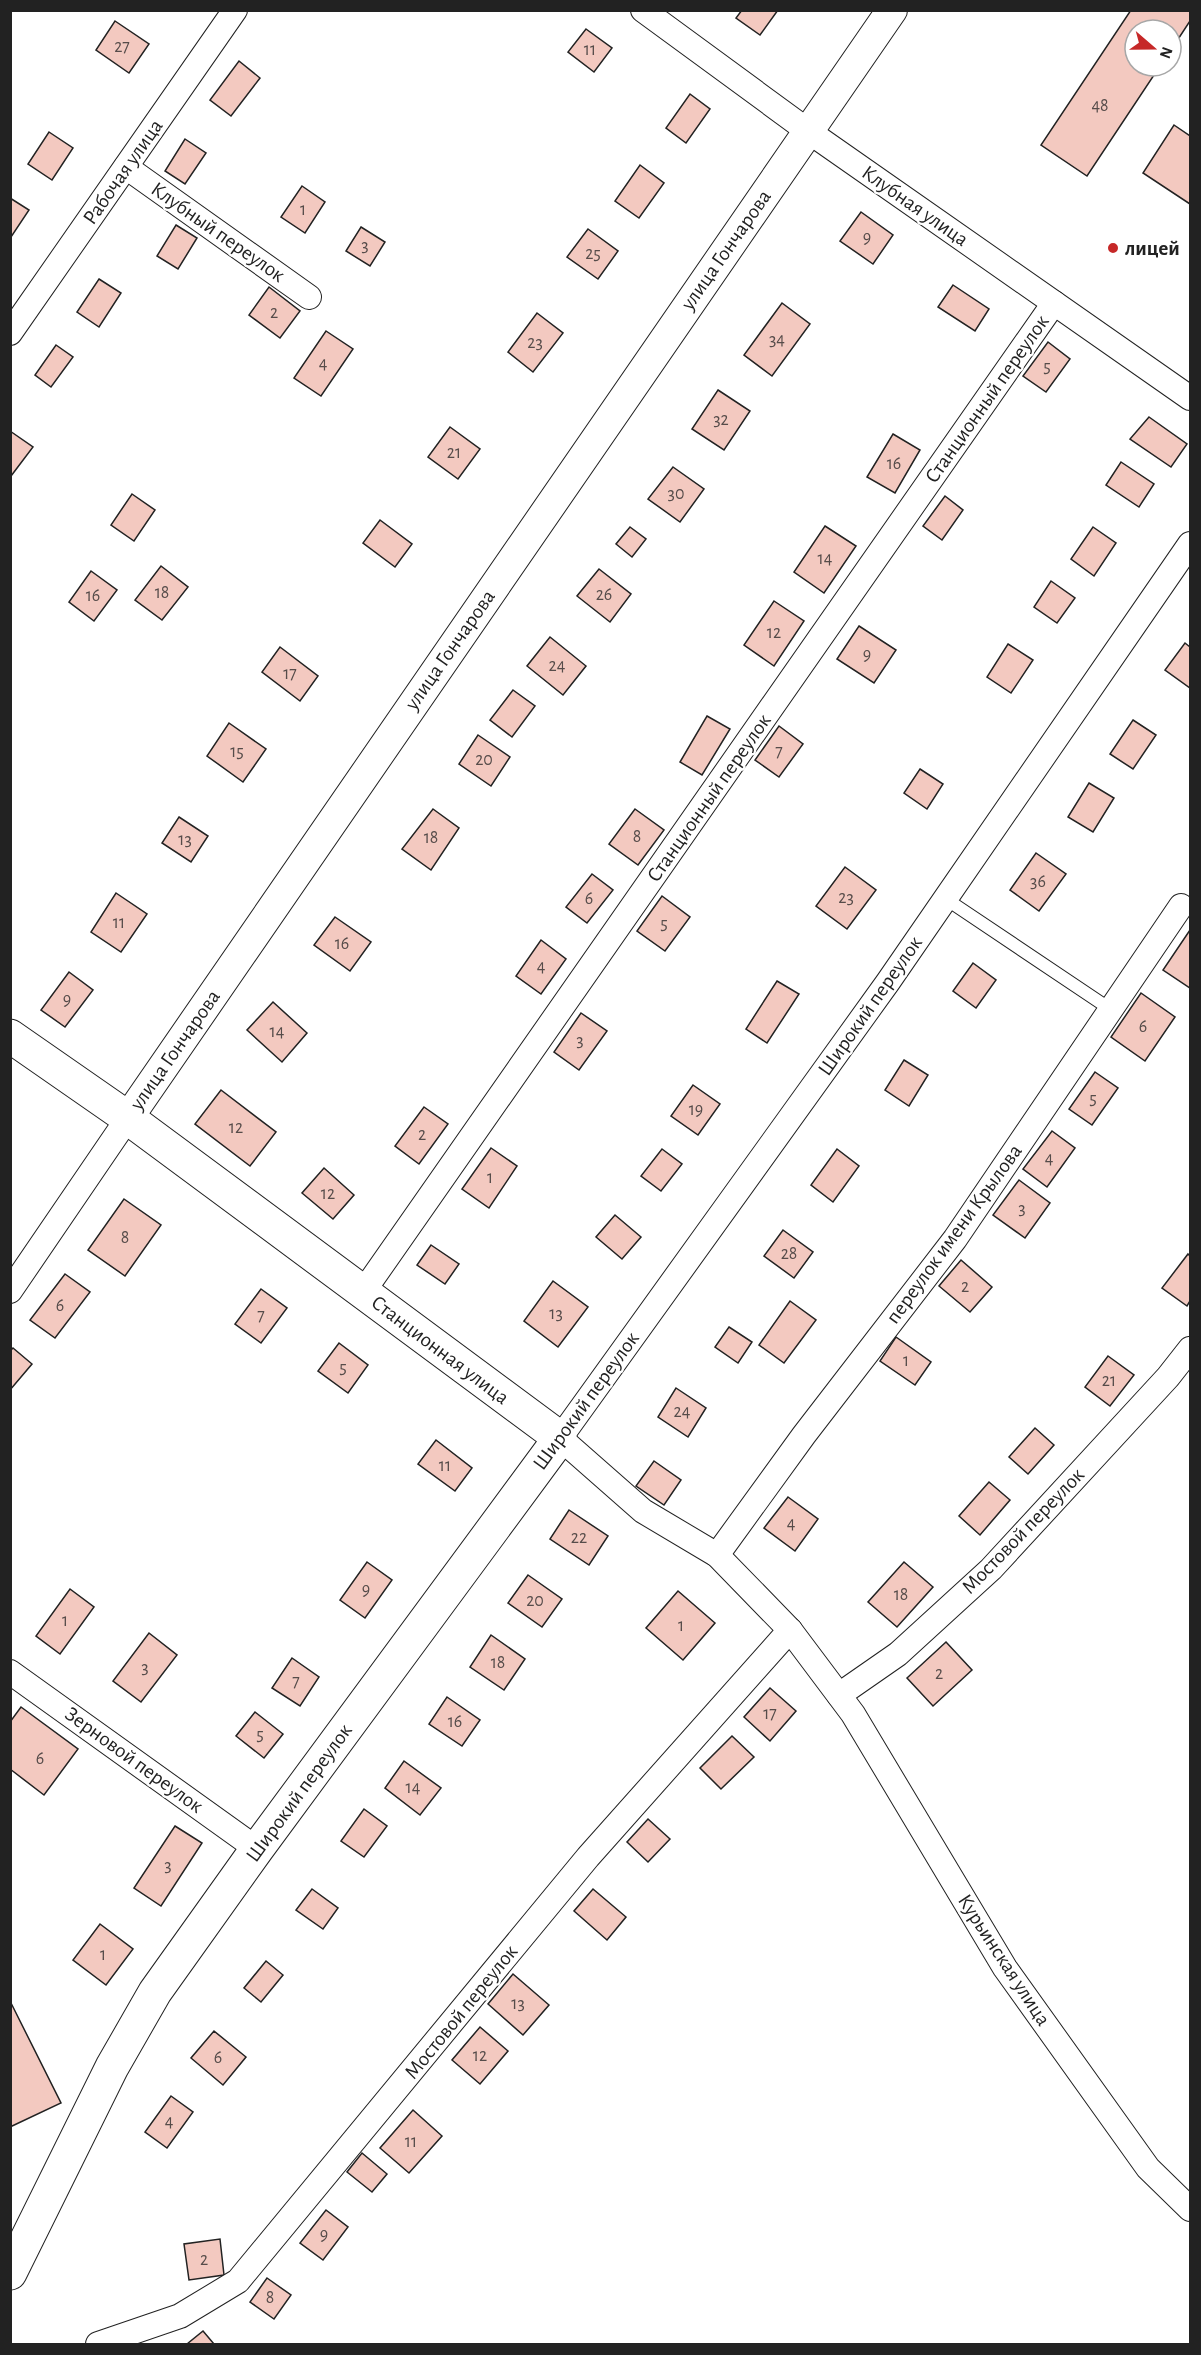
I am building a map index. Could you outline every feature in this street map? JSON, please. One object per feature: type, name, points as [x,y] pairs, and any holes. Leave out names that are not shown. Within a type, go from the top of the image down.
[{"type":"main road","name":"Станционная улица","points":[[10,1036],[128,1118],[560,1438]]},
{"type":"main road","name":"Широкий переулок","points":[[10,2273],[112,2067],[155,1992],[257,1849],[560,1438]]},
{"type":"street","name":"Рабочая улица","points":[[10,333],[235,10]]},
{"type":"street","name":"Клубная улица","points":[[643,10],[808,131],[1191,398]]},
{"type":"street","name":"улица Гончарова","points":[[10,1291],[892,10]]},
{"type":"street","name":"Клубный переулок","points":[[126,167],[309,297]]},
{"type":"street","name":"Станционный переулок","points":[[363,1292],[1054,303]]},
{"type":"street","name":"Широкий переулок","points":[[560,1438],[946,899],[1191,544]]},
{"type":"street","name":"переулок имени Крылова","points":[[717,1555],[804,1435],[955,1239],[1110,1009],[1186,908]]},
{"type":"street","name":"Мостовой переулок","points":[[839,1695],[898,1654],[991,1569],[1168,1377],[1191,1348]]},
{"type":"street","name":"Станционная улица","points":[[560,1438],[643,1511],[717,1555],[790,1630],[839,1695]]},
{"type":"street","name":"Мостовой переулок","points":[[98,2344],[180,2316],[238,2281],[588,1857],[790,1630]]},
{"type":"street","name":"Зерновой переулок","points":[[10,1672],[257,1849]]},
{"type":"street","name":"Курьинская улица","points":[[839,1695],[859,1724],[1005,1968],[1148,2168],[1191,2209]]},
{"type":"lane","points":[[946,899],[1110,1009]]},
{"type":"building","points":[[742,10],[778,10],[760,35],[736,18]]},
{"type":"building","points":[[1131,10],[1190,10],[1190,21],[1183,32],[1183,18],[1126,18]]},
{"type":"building","points":[[115,21],[149,44],[129,73],[96,50]]},
{"type":"building","points":[[1123,22],[1123,78],[1152,78],[1087,176],[1041,145]]},
{"type":"building","points":[[586,29],[612,48],[594,72],[568,52]]},
{"type":"building","points":[[239,61],[260,78],[231,116],[210,100]]},
{"type":"building","points":[[690,94],[710,109],[686,143],[666,128]]},
{"type":"building","points":[[1174,125],[1190,136],[1190,204],[1143,173]]},
{"type":"building","points":[[49,132],[73,148],[52,180],[28,164]]},
{"type":"building","points":[[185,139],[206,153],[185,184],[165,171]]},
{"type":"building","points":[[640,165],[664,183],[639,218],[615,201]]},
{"type":"building","points":[[302,186],[325,202],[305,233],[281,217]]},
{"type":"building","points":[[10,198],[29,210],[11,237],[10,237]]},
{"type":"building","points":[[861,212],[893,235],[873,264],[840,241]]},
{"type":"building","points":[[176,225],[197,238],[178,269],[157,256]]},
{"type":"building","points":[[361,227],[385,242],[370,266],[346,251]]},
{"type":"building","points":[[588,229],[618,251],[598,279],[567,257]]},
{"type":"building","points":[[99,279],[121,293],[99,327],[77,312]]},
{"type":"building","points":[[953,285],[989,309],[975,331],[938,307]]},
{"type":"building","points":[[269,287],[300,311],[280,338],[249,315]]},
{"type":"building","points":[[782,303],[810,324],[772,376],[744,355]]},
{"type":"building","points":[[537,313],[563,333],[533,372],[508,352]]},
{"type":"building","points":[[326,331],[353,349],[321,396],[294,378]]},
{"type":"building","points":[[1048,342],[1070,359],[1046,392],[1023,376]]},
{"type":"building","points":[[56,345],[73,357],[51,387],[35,375]]},
{"type":"building","points":[[718,390],[750,411],[724,450],[692,429]]},
{"type":"building","points":[[1149,417],[1187,444],[1171,467],[1130,439]]},
{"type":"building","points":[[450,427],[480,449],[458,479],[428,457]]},
{"type":"building","points":[[10,431],[33,447],[11,476],[10,475]]},
{"type":"building","points":[[893,434],[920,450],[895,493],[867,477]]},
{"type":"building","points":[[1121,462],[1154,484],[1139,507],[1106,485]]},
{"type":"building","points":[[673,467],[704,489],[680,522],[648,499]]},
{"type":"building","points":[[132,494],[155,510],[134,541],[111,525]]},
{"type":"building","points":[[945,496],[963,510],[942,540],[923,526]]},
{"type":"building","points":[[380,520],[412,544],[395,567],[363,543]]},
{"type":"building","points":[[825,526],[856,546],[824,593],[794,572]]},
{"type":"building","points":[[630,527],[646,539],[632,557],[616,544]]},
{"type":"building","points":[[1093,527],[1116,543],[1094,576],[1071,559]]},
{"type":"building","points":[[161,566],[188,587],[162,620],[135,600]]},
{"type":"building","points":[[599,569],[631,594],[610,622],[577,596]]},
{"type":"building","points":[[91,571],[117,590],[94,621],[69,602]]},
{"type":"building","points":[[1051,581],[1075,598],[1057,623],[1034,607]]},
{"type":"building","points":[[774,601],[804,621],[774,666],[744,645]]},
{"type":"building","points":[[859,626],[896,650],[874,683],[837,659]]},
{"type":"building","points":[[550,637],[586,666],[563,695],[527,666]]},
{"type":"building","points":[[1185,643],[1190,647],[1190,688],[1165,670]]},
{"type":"building","points":[[1008,644],[1033,660],[1011,693],[987,677]]},
{"type":"building","points":[[280,647],[318,676],[300,701],[262,672]]},
{"type":"building","points":[[513,690],[535,706],[512,737],[490,720]]},
{"type":"building","points":[[707,716],[730,729],[702,775],[680,762]]},
{"type":"building","points":[[1133,720],[1156,735],[1133,769],[1110,754]]},
{"type":"building","points":[[229,723],[266,749],[243,782],[207,756]]},
{"type":"building","points":[[779,726],[803,744],[779,777],[755,760]]},
{"type":"building","points":[[478,735],[510,757],[491,786],[459,764]]},
{"type":"building","points":[[920,769],[943,784],[927,809],[904,793]]},
{"type":"building","points":[[1089,783],[1114,798],[1093,832],[1068,817]]},
{"type":"building","points":[[433,809],[459,828],[431,870],[402,849]]},
{"type":"building","points":[[635,809],[664,830],[638,865],[609,844]]},
{"type":"building","points":[[179,817],[208,836],[191,862],[162,843]]},
{"type":"building","points":[[1036,853],[1066,874],[1039,911],[1010,890]]},
{"type":"building","points":[[845,867],[876,890],[847,929],[816,906]]},
{"type":"building","points":[[592,874],[613,890],[587,923],[566,907]]},
{"type":"building","points":[[116,893],[147,914],[121,952],[91,932]]},
{"type":"building","points":[[662,896],[690,917],[665,951],[637,931]]},
{"type":"building","points":[[335,917],[371,942],[350,971],[314,945]]},
{"type":"building","points":[[1190,930],[1190,988],[1163,970]]},
{"type":"building","points":[[541,940],[566,959],[541,994],[516,976]]},
{"type":"building","points":[[973,963],[996,980],[976,1008],[953,991]]},
{"type":"building","points":[[69,972],[93,990],[65,1027],[41,1010]]},
{"type":"building","points":[[777,981],[799,994],[767,1043],[746,1029]]},
{"type":"building","points":[[1141,993],[1175,1017],[1145,1061],[1111,1037]]},
{"type":"building","points":[[273,1002],[307,1033],[282,1062],[247,1030]]},
{"type":"building","points":[[581,1013],[607,1031],[579,1070],[554,1052]]},
{"type":"building","points":[[904,1060],[928,1075],[909,1106],[885,1090]]},
{"type":"building","points":[[1095,1072],[1118,1088],[1092,1125],[1069,1109]]},
{"type":"building","points":[[693,1085],[720,1104],[698,1135],[671,1116]]},
{"type":"building","points":[[221,1090],[276,1132],[250,1166],[195,1124]]},
{"type":"building","points":[[424,1107],[448,1124],[419,1164],[395,1146]]},
{"type":"building","points":[[1052,1131],[1075,1148],[1047,1187],[1023,1169]]},
{"type":"building","points":[[491,1148],[517,1166],[489,1208],[462,1189]]},
{"type":"building","points":[[662,1149],[682,1164],[661,1191],[641,1176]]},
{"type":"building","points":[[837,1149],[859,1166],[833,1202],[811,1185]]},
{"type":"building","points":[[324,1168],[354,1195],[333,1219],[302,1193]]},
{"type":"building","points":[[1019,1180],[1050,1203],[1025,1238],[993,1215]]},
{"type":"building","points":[[124,1199],[161,1225],[125,1276],[88,1250]]},
{"type":"building","points":[[615,1215],[641,1237],[622,1259],[596,1237]]},
{"type":"building","points":[[783,1230],[813,1252],[794,1278],[764,1256]]},
{"type":"building","points":[[431,1245],[459,1264],[445,1284],[417,1265]]},
{"type":"building","points":[[1188,1254],[1190,1256],[1190,1301],[1187,1306],[1162,1288]]},
{"type":"building","points":[[961,1260],[992,1287],[970,1312],[939,1286]]},
{"type":"building","points":[[65,1274],[90,1292],[55,1338],[30,1320]]},
{"type":"building","points":[[553,1281],[588,1307],[558,1347],[524,1321]]},
{"type":"building","points":[[261,1289],[287,1308],[261,1343],[235,1324]]},
{"type":"building","points":[[790,1301],[816,1320],[784,1363],[759,1345]]},
{"type":"building","points":[[729,1327],[752,1342],[738,1363],[715,1347]]},
{"type":"building","points":[[896,1337],[931,1362],[915,1385],[880,1361]]},
{"type":"building","points":[[339,1343],[368,1365],[348,1393],[318,1371]]},
{"type":"building","points":[[13,1348],[32,1364],[10,1390],[10,1351]]},
{"type":"building","points":[[1108,1356],[1134,1375],[1110,1406],[1085,1387]]},
{"type":"building","points":[[676,1388],[706,1408],[688,1437],[658,1417]]},
{"type":"building","points":[[1035,1428],[1054,1445],[1028,1474],[1009,1457]]},
{"type":"building","points":[[436,1440],[472,1468],[455,1491],[418,1464]]},
{"type":"building","points":[[654,1461],[681,1480],[664,1505],[636,1486]]},
{"type":"building","points":[[989,1482],[1010,1500],[980,1535],[959,1516]]},
{"type":"building","points":[[788,1497],[818,1519],[795,1551],[764,1528]]},
{"type":"building","points":[[569,1510],[608,1536],[589,1565],[550,1539]]},
{"type":"building","points":[[367,1562],[392,1580],[365,1618],[340,1600]]},
{"type":"building","points":[[904,1562],[933,1587],[897,1627],[868,1602]]},
{"type":"building","points":[[528,1575],[562,1599],[542,1627],[508,1603]]},
{"type":"building","points":[[70,1589],[94,1607],[60,1654],[36,1636]]},
{"type":"building","points":[[678,1591],[715,1623],[683,1660],[646,1628]]},
{"type":"building","points":[[149,1633],[177,1655],[141,1702],[113,1681]]},
{"type":"building","points":[[491,1635],[525,1659],[504,1690],[470,1667]]},
{"type":"building","points":[[946,1642],[972,1670],[933,1706],[907,1678]]},
{"type":"building","points":[[292,1658],[319,1677],[300,1706],[272,1688]]},
{"type":"building","points":[[770,1688],[796,1711],[770,1741],[744,1717]]},
{"type":"building","points":[[447,1697],[480,1720],[462,1746],[429,1724]]},
{"type":"building","points":[[21,1707],[78,1749],[44,1795],[10,1769],[10,1722]]},
{"type":"building","points":[[255,1712],[283,1734],[264,1758],[236,1736]]},
{"type":"building","points":[[732,1736],[754,1757],[721,1789],[700,1768]]},
{"type":"building","points":[[404,1761],[441,1788],[420,1815],[385,1788]]},
{"type":"building","points":[[364,1809],[387,1826],[364,1857],[341,1841]]},
{"type":"building","points":[[648,1819],[670,1839],[648,1862],[627,1842]]},
{"type":"building","points":[[175,1826],[202,1843],[161,1906],[134,1888]]},
{"type":"building","points":[[312,1889],[338,1908],[323,1929],[296,1910]]},
{"type":"building","points":[[593,1889],[626,1917],[607,1940],[574,1911]]},
{"type":"building","points":[[100,1924],[133,1949],[106,1985],[73,1960]]},
{"type":"building","points":[[266,1961],[283,1975],[261,2002],[244,1988]]},
{"type":"building","points":[[513,1974],[549,2005],[523,2035],[488,2004]]},
{"type":"building","points":[[10,2001],[61,2103],[10,2127]]},
{"type":"building","points":[[480,2027],[508,2051],[480,2084],[452,2060]]},
{"type":"building","points":[[214,2031],[246,2057],[223,2085],[191,2058]]},
{"type":"building","points":[[171,2096],[193,2112],[167,2148],[145,2132]]},
{"type":"building","points":[[413,2110],[442,2136],[409,2173],[380,2148]]},
{"type":"building","points":[[362,2153],[387,2174],[372,2192],[347,2172]]},
{"type":"building","points":[[326,2210],[348,2227],[323,2260],[300,2243]]},
{"type":"building","points":[[220,2239],[224,2275],[189,2280],[184,2244]]},
{"type":"building","points":[[267,2278],[291,2295],[274,2319],[250,2302]]},
{"type":"building","points":[[203,2331],[214,2344],[187,2344]]},
{"type":"place","name":"лицей","points":[[1113,248]]}]
